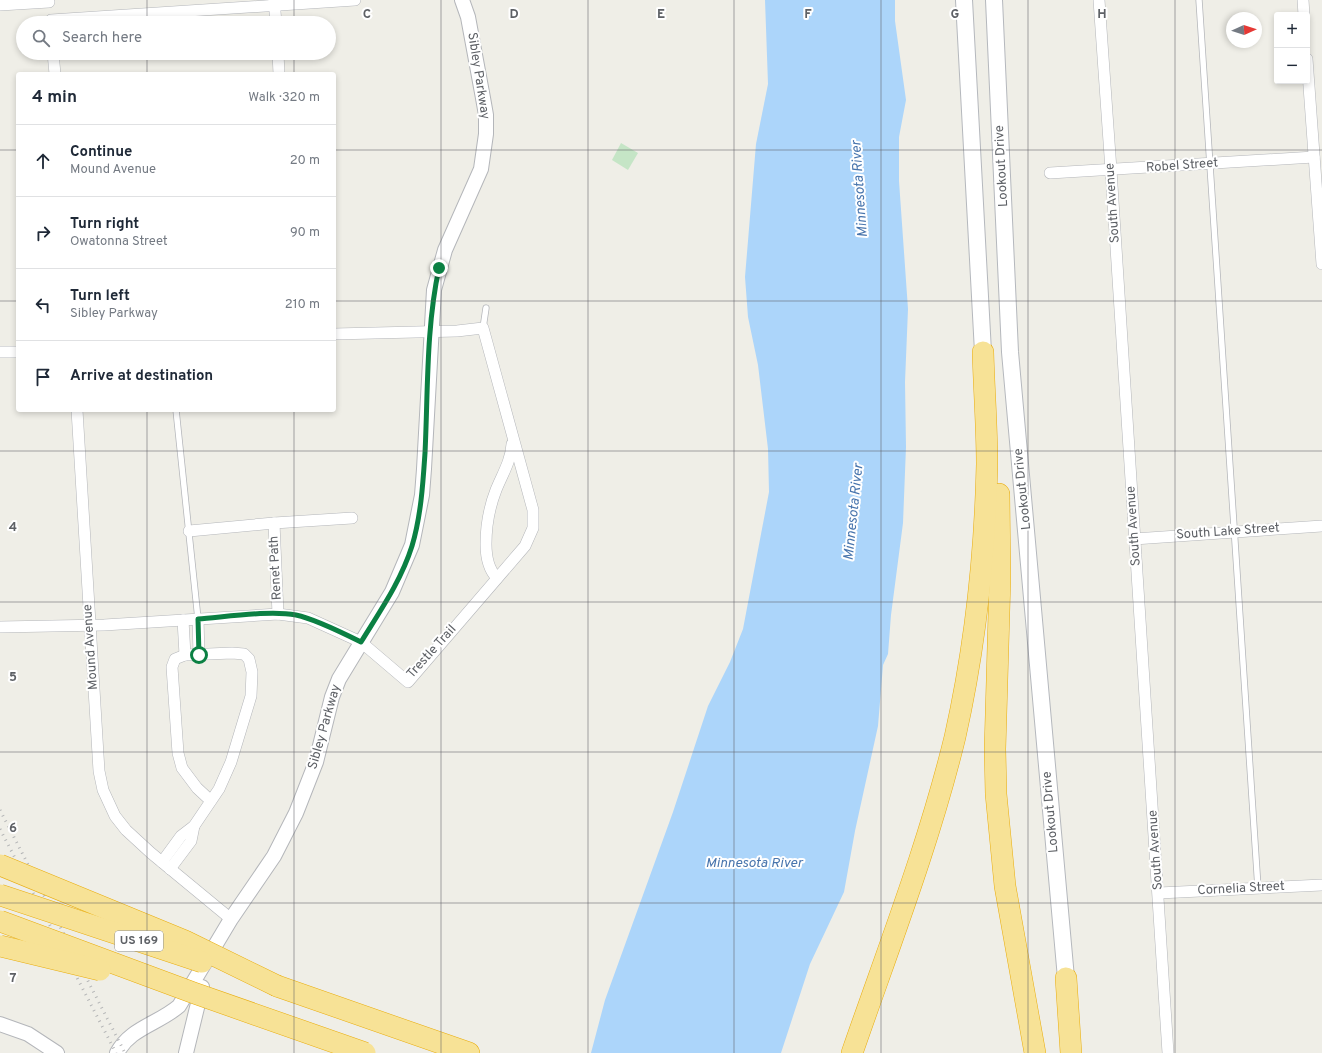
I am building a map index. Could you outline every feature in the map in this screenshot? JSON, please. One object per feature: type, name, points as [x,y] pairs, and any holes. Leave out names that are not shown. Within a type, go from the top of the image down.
[{"type":"highway","points":[[852,1053],[920,856],[940,790],[966,684],[974,630],[985,519],[987,463],[983,352]]},
{"type":"highway","points":[[983,352],[998,458],[1000,578],[995,749],[999,836],[1005,886],[1035,1053]]},
{"type":"highway","points":[[0,865],[185,941],[277,986]]},
{"type":"highway","name":"US 169","points":[[0,896],[277,986],[468,1053]]},
{"type":"highway","name":"US 169","points":[[0,921],[194,993],[366,1053]]},
{"type":"highway","points":[[0,946],[194,993]]},
{"type":"highway","points":[[1066,978],[1070,1053]]},
{"type":"main road","points":[[964,0],[983,352]]},
{"type":"main road","name":"Lookout Drive","points":[[994,0],[1010,352],[1066,978]]},
{"type":"street","points":[[118,16],[274,2],[355,0]]},
{"type":"street","name":"Sibley Parkway","points":[[116,1053],[122,1042],[129,1036],[170,1013],[179,1006],[231,920],[274,856],[296,813],[316,762],[332,697],[339,679],[392,592],[412,545],[422,495],[430,330],[434,290],[439,268],[481,169],[486,134],[486,115],[468,17],[462,0]]},
{"type":"street","name":"South Avenue","points":[[1099,0],[1112,170],[1134,539],[1159,893],[1168,1053]]},
{"type":"street","points":[[1303,0],[1304,12]]},
{"type":"street","points":[[0,5],[49,1],[50,16]]},
{"type":"street","points":[[274,2],[275,16]]},
{"type":"street","points":[[54,60],[55,72]]},
{"type":"street","points":[[278,60],[279,72]]},
{"type":"street","points":[[1309,84],[1322,264]]},
{"type":"street","name":"Robel Street","points":[[1050,173],[1314,157]]},
{"type":"street","points":[[336,334],[430,330],[457,331],[483,328]]},
{"type":"street","name":"Trestle Trail","points":[[361,642],[408,682],[525,546],[533,528],[533,510],[483,328]]},
{"type":"street","points":[[0,352],[16,352]]},
{"type":"street","name":"Mound Avenue","points":[[77,412],[99,771],[103,790],[115,816],[126,830],[231,920]]},
{"type":"street","name":"Trestle Trail","points":[[497,578],[490,571],[486,551],[486,521],[496,491],[511,456],[512,436]]},
{"type":"street","name":"Renet Path","points":[[189,531],[274,523],[352,518]]},
{"type":"street","name":"Renet Path","points":[[274,523],[278,614]]},
{"type":"street","name":"South Lake Street","points":[[1134,539],[1322,526]]},
{"type":"street","points":[[0,627],[90,625],[278,614],[308,618],[361,642]]},
{"type":"street","points":[[198,619],[199,655]]},
{"type":"street","points":[[183,620],[185,655]]},
{"type":"street","points":[[166,865],[181,836],[194,826],[211,801],[219,789],[231,762],[251,696],[252,672],[249,659],[244,654],[185,655],[175,659],[172,667],[178,753],[182,768],[197,788],[211,801]]},
{"type":"street","name":"Cornelia Street","points":[[1159,893],[1322,885]]},
{"type":"street","name":"Sibley Parkway","points":[[186,1053],[210,955]]},
{"type":"street","points":[[0,1024],[28,1034],[57,1053]]},
{"type":"lane","points":[[1199,0],[1258,888]]},
{"type":"lane","points":[[483,328],[486,308]]},
{"type":"lane","points":[[176,412],[198,619]]},
{"type":"green space","points":[[621,143],[638,153],[628,170],[612,160]]},
{"type":"water","name":"Minnesota River","points":[[765,0],[895,0],[895,21],[906,100],[899,137],[899,181],[908,309],[905,382],[906,447],[903,523],[891,615],[888,654],[883,665],[878,726],[855,831],[844,892],[810,964],[781,1053],[591,1053],[605,1000],[673,812],[708,706],[730,662],[743,629],[769,492],[768,449],[758,365],[748,317],[745,277],[756,144],[768,84]]},
{"type":"railway","points":[[0,810],[125,1053]]},
{"type":"railway","points":[[0,829],[116,1053]]},
{"type":"route","points":[[199,655],[198,619],[278,614],[295,615],[308,618],[361,642],[392,592],[412,545],[422,495],[430,330],[434,290],[439,268]]}]
